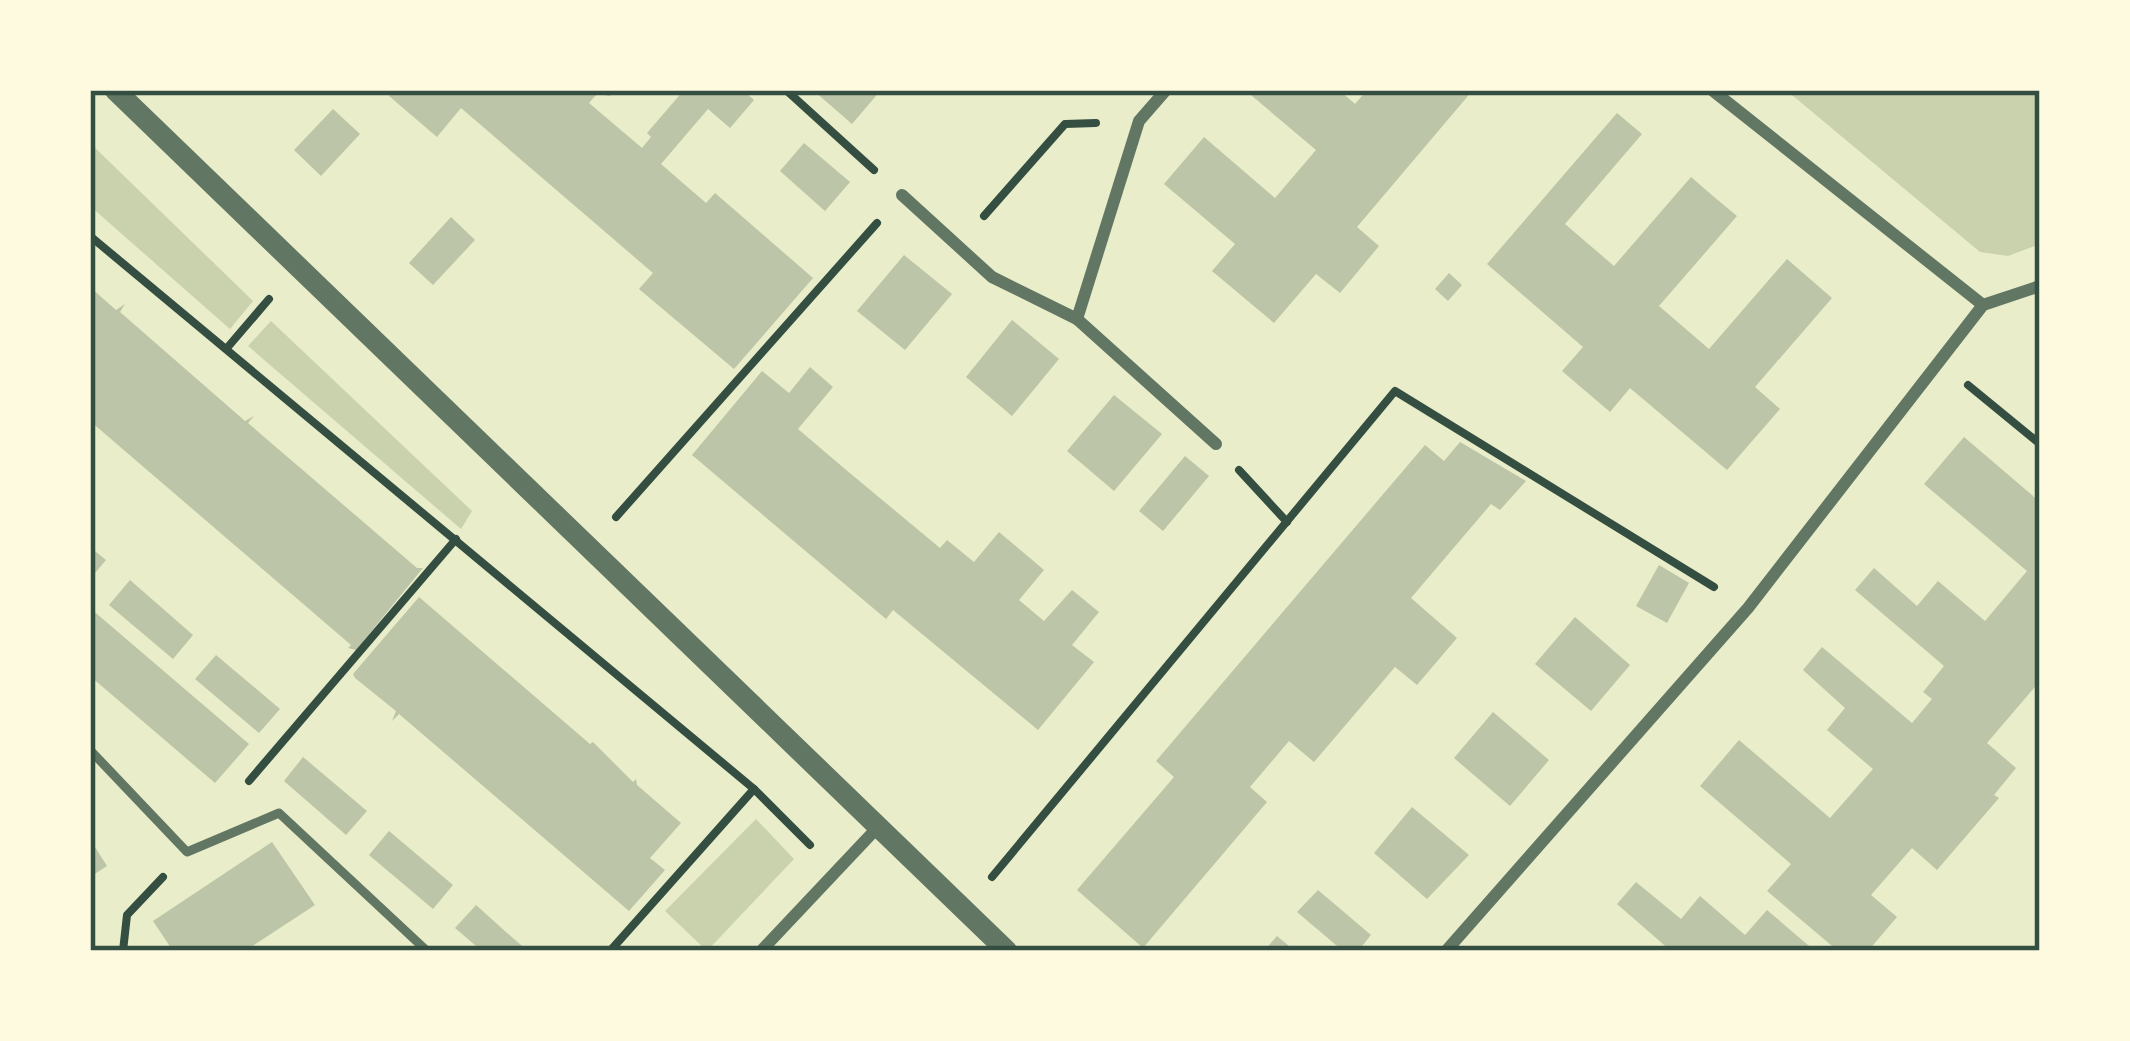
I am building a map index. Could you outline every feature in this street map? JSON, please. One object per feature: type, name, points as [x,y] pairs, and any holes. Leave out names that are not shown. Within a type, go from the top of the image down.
[{"type":"street","points":[[115,90],[1007,951]]},
{"type":"street","points":[[1077,319],[1139,121],[1166,90]]},
{"type":"street","points":[[1712,90],[1983,305]]},
{"type":"street","points":[[902,196],[992,277],[1077,319],[1216,444]]},
{"type":"street","points":[[1447,951],[1748,608],[1983,305],[2040,286]]},
{"type":"street","points":[[760,951],[878,828]]},
{"type":"lane","points":[[90,750],[187,852],[279,813],[428,951]]},
{"type":"path","points":[[588,548],[902,196],[787,90]]},
{"type":"path","points":[[957,246],[1065,124],[1139,121]]},
{"type":"path","points":[[90,236],[754,789],[837,872]]},
{"type":"path","points":[[227,348],[298,265]]},
{"type":"path","points":[[1940,361],[2040,444]]},
{"type":"path","points":[[964,910],[1396,391],[1748,608]]},
{"type":"path","points":[[1216,444],[1287,522]]},
{"type":"path","points":[[244,788],[456,539]]},
{"type":"path","points":[[610,951],[754,789]]},
{"type":"path","points":[[123,951],[127,915],[187,852]]},
{"type":"green space","points":[[1786,90],[2040,90],[2040,244],[2008,256],[1980,252]]},
{"type":"green space","points":[[90,143],[253,301],[230,329],[90,206]]},
{"type":"green space","points":[[271,321],[472,511],[461,529],[248,346]]},
{"type":"green space","points":[[756,819],[794,859],[707,951],[665,911]]},
{"type":"building","points":[[394,90],[615,90],[610,96],[597,94],[589,103],[642,148],[651,137],[647,133],[684,90],[743,90],[754,100],[730,128],[708,109],[661,164],[706,203],[715,193],[813,278],[734,369],[639,289],[653,273],[461,108],[437,137],[389,96]]},
{"type":"building","points":[[813,90],[881,90],[852,124]]},
{"type":"building","points":[[1245,90],[1339,90],[1355,104],[1367,90],[1473,90],[1357,227],[1379,246],[1340,293],[1316,274],[1274,323],[1212,271],[1235,244],[1164,184],[1204,137],[1275,198],[1316,150]]},
{"type":"building","points":[[333,109],[360,134],[321,176],[294,150]]},
{"type":"building","points":[[1617,113],[1642,134],[1565,224],[1614,266],[1691,177],[1737,216],[1659,306],[1709,349],[1787,259],[1832,298],[1755,387],[1780,409],[1727,470],[1630,388],[1610,412],[1562,371],[1583,347],[1487,264]]},
{"type":"building","points":[[804,143],[850,182],[825,211],[780,171]]},
{"type":"building","points":[[451,217],[475,240],[433,285],[409,263]]},
{"type":"building","points":[[904,255],[952,294],[905,350],[857,311]]},
{"type":"building","points":[[1449,273],[1462,285],[1448,301],[1435,289]]},
{"type":"building","points":[[90,287],[116,310],[125,304],[120,312],[245,421],[254,416],[248,423],[417,568],[423,568],[356,650],[348,648],[351,645],[90,421]]},
{"type":"building","points":[[1012,320],[1059,359],[1012,416],[966,377]]},
{"type":"building","points":[[810,367],[833,387],[798,429],[845,469],[940,548],[947,540],[974,562],[999,532],[1044,570],[1019,600],[1044,621],[1072,590],[1099,612],[1072,645],[1094,662],[1038,730],[893,610],[886,619],[692,455],[762,371],[789,393]]},
{"type":"building","points":[[1114,395],[1162,434],[1114,491],[1067,451]]},
{"type":"building","points":[[1964,437],[2040,502],[2040,681],[1987,743],[2016,768],[1994,795],[1999,798],[1937,870],[1912,848],[1871,895],[1897,917],[1868,951],[1838,951],[1767,891],[1791,864],[1700,786],[1739,740],[1830,818],[1873,769],[1827,730],[1845,708],[1803,670],[1822,647],[1912,723],[1932,699],[1923,692],[1944,666],[1855,590],[1874,568],[1917,606],[1938,581],[1985,621],[2027,571],[1924,484]]},
{"type":"building","points":[[1460,442],[1526,481],[1500,510],[1491,504],[1411,598],[1457,638],[1417,685],[1395,667],[1314,762],[1289,741],[1250,787],[1267,802],[1143,948],[1077,890],[1174,777],[1156,761],[1425,445],[1444,461]]},
{"type":"building","points":[[1185,456],[1209,476],[1163,531],[1139,511]]},
{"type":"building","points":[[90,547],[106,560],[90,579]]},
{"type":"building","points":[[1659,565],[1689,583],[1667,623],[1636,606]]},
{"type":"building","points":[[130,580],[193,635],[173,659],[109,605]]},
{"type":"building","points":[[419,597],[593,742],[633,782],[636,779],[681,823],[650,858],[665,870],[629,911],[399,714],[392,721],[396,711],[355,678],[353,674]]},
{"type":"building","points":[[90,608],[249,744],[215,783],[90,676]]},
{"type":"building","points":[[1575,617],[1630,665],[1591,711],[1535,664]]},
{"type":"building","points":[[216,655],[280,709],[259,733],[195,679]]},
{"type":"building","points":[[1493,712],[1549,760],[1510,806],[1454,758]]},
{"type":"building","points":[[303,757],[367,811],[346,835],[284,781]]},
{"type":"building","points":[[1412,807],[1469,855],[1427,899],[1374,853]]},
{"type":"building","points":[[389,831],[453,885],[433,909],[369,855]]},
{"type":"building","points":[[90,839],[107,866],[90,877]]},
{"type":"building","points":[[272,842],[315,905],[245,951],[173,951],[153,921]]},
{"type":"building","points":[[1636,882],[1681,919],[1700,896],[1745,935],[1767,910],[1815,951],[1671,951],[1617,904]]},
{"type":"building","points":[[1318,890],[1371,935],[1358,951],[1343,951],[1297,912]]},
{"type":"building","points":[[476,905],[528,951],[482,951],[455,928]]},
{"type":"building","points":[[1277,936],[1295,951],[1264,951]]}]
